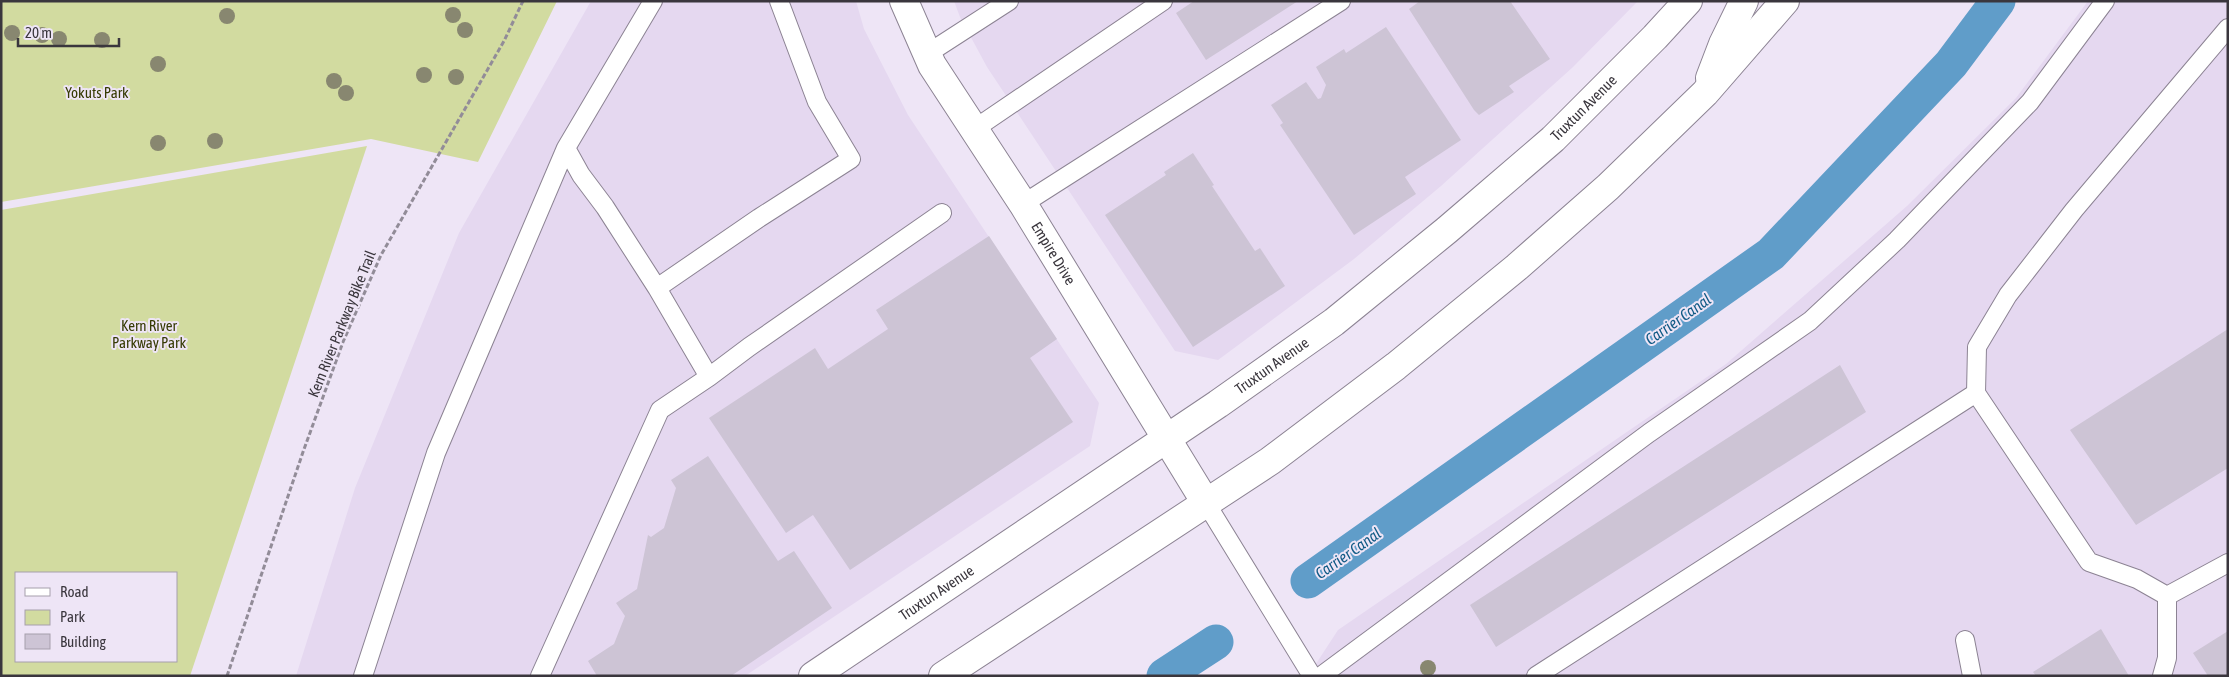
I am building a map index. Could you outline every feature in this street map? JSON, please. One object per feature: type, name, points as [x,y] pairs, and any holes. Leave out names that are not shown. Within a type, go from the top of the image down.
[{"type":"main road","name":"Empire Drive","points":[[904,1],[927,54],[948,92],[1023,204],[1206,503]]},
{"type":"main road","name":"Truxtun Avenue","points":[[813,676],[1166,437],[1218,404],[1334,322],[1447,230],[1553,139],[1655,38],[1688,1]]},
{"type":"main road","points":[[1705,93],[1722,44],[1744,1]]},
{"type":"main road","points":[[943,676],[1270,461],[1380,378],[1487,292],[1608,187],[1705,93],[1785,1]]},
{"type":"lane","points":[[363,676],[436,453],[566,148],[653,1]]},
{"type":"lane","points":[[657,288],[759,218],[851,159],[817,102],[779,1]]},
{"type":"lane","points":[[927,54],[1009,1]]},
{"type":"lane","points":[[973,130],[1164,1]]},
{"type":"lane","points":[[1023,204],[1341,1]]},
{"type":"lane","points":[[1322,676],[1649,433],[1810,321],[1897,240],[2030,102],[2105,1]]},
{"type":"lane","points":[[2167,596],[2137,579],[2090,562],[1976,392],[1977,348],[2008,295],[2074,210],[2228,28]]},
{"type":"lane","points":[[566,148],[581,175],[605,207],[657,288],[709,377]]},
{"type":"lane","points":[[540,676],[660,410],[942,214]]},
{"type":"lane","points":[[1536,676],[1976,392]]},
{"type":"lane","points":[[1206,503],[1312,676]]},
{"type":"lane","points":[[2167,596],[2228,563]]},
{"type":"lane","points":[[2162,676],[2167,658],[2167,596]]},
{"type":"lane","points":[[1965,640],[1972,676]]},
{"type":"path","name":"Kern River Parkway Bike Trail","points":[[227,676],[303,452],[343,342],[381,255],[504,42],[523,1]]},
{"type":"shaded area","points":[[591,1],[856,1],[864,29],[908,115],[1099,403],[1090,446],[745,676],[296,676],[355,488],[459,233]]},
{"type":"shaded area","points":[[954,1],[1638,1],[1573,67],[1441,186],[1354,259],[1218,360],[1175,351],[987,67],[960,17]]},
{"type":"shaded area","points":[[2088,1],[2228,1],[2228,676],[1308,676],[1338,630],[1726,364],[1907,206],[2016,98]]},
{"type":"green space","name":"Yokuts Park","points":[[1,1],[557,1],[478,162],[371,139],[1,202]]},
{"type":"green space","name":"Kern River Parkway Park","points":[[367,146],[190,676],[1,676],[1,210]]},
{"type":"building","points":[[1194,1],[1298,1],[1206,60],[1176,13]]},
{"type":"building","points":[[1420,1],[1510,1],[1550,59],[1509,86],[1514,92],[1479,115],[1409,9]]},
{"type":"building","points":[[1386,27],[1461,140],[1405,177],[1416,194],[1354,235],[1280,125],[1283,123],[1271,105],[1306,82],[1318,99],[1321,98],[1326,85],[1316,67],[1344,49],[1346,53]]},
{"type":"building","points":[[1193,153],[1214,185],[1212,186],[1255,251],[1260,248],[1285,286],[1193,347],[1105,215],[1166,175],[1164,172]]},
{"type":"building","points":[[989,236],[1057,339],[1030,358],[1073,422],[850,570],[813,515],[786,533],[709,418],[815,348],[828,369],[888,329],[876,310]]},
{"type":"building","points":[[2228,329],[2228,468],[2136,525],[2070,430]]},
{"type":"building","points":[[1840,365],[1866,412],[1496,647],[1470,605]]},
{"type":"building","points":[[708,456],[778,561],[794,551],[832,608],[731,676],[597,676],[588,661],[614,644],[625,616],[616,603],[637,589],[648,535],[651,537],[664,528],[676,488],[671,480]]},
{"type":"building","points":[[2101,629],[2129,676],[2036,676],[2033,672]]},
{"type":"building","points":[[2228,631],[2228,676],[2208,676],[2193,653]]},
{"type":"waterway","name":"Carrier Canal","points":[[1308,581],[1771,254],[1951,64],[1998,1]]},
{"type":"waterway","name":"Carrier Canal","points":[[1164,676],[1216,642]]}]
